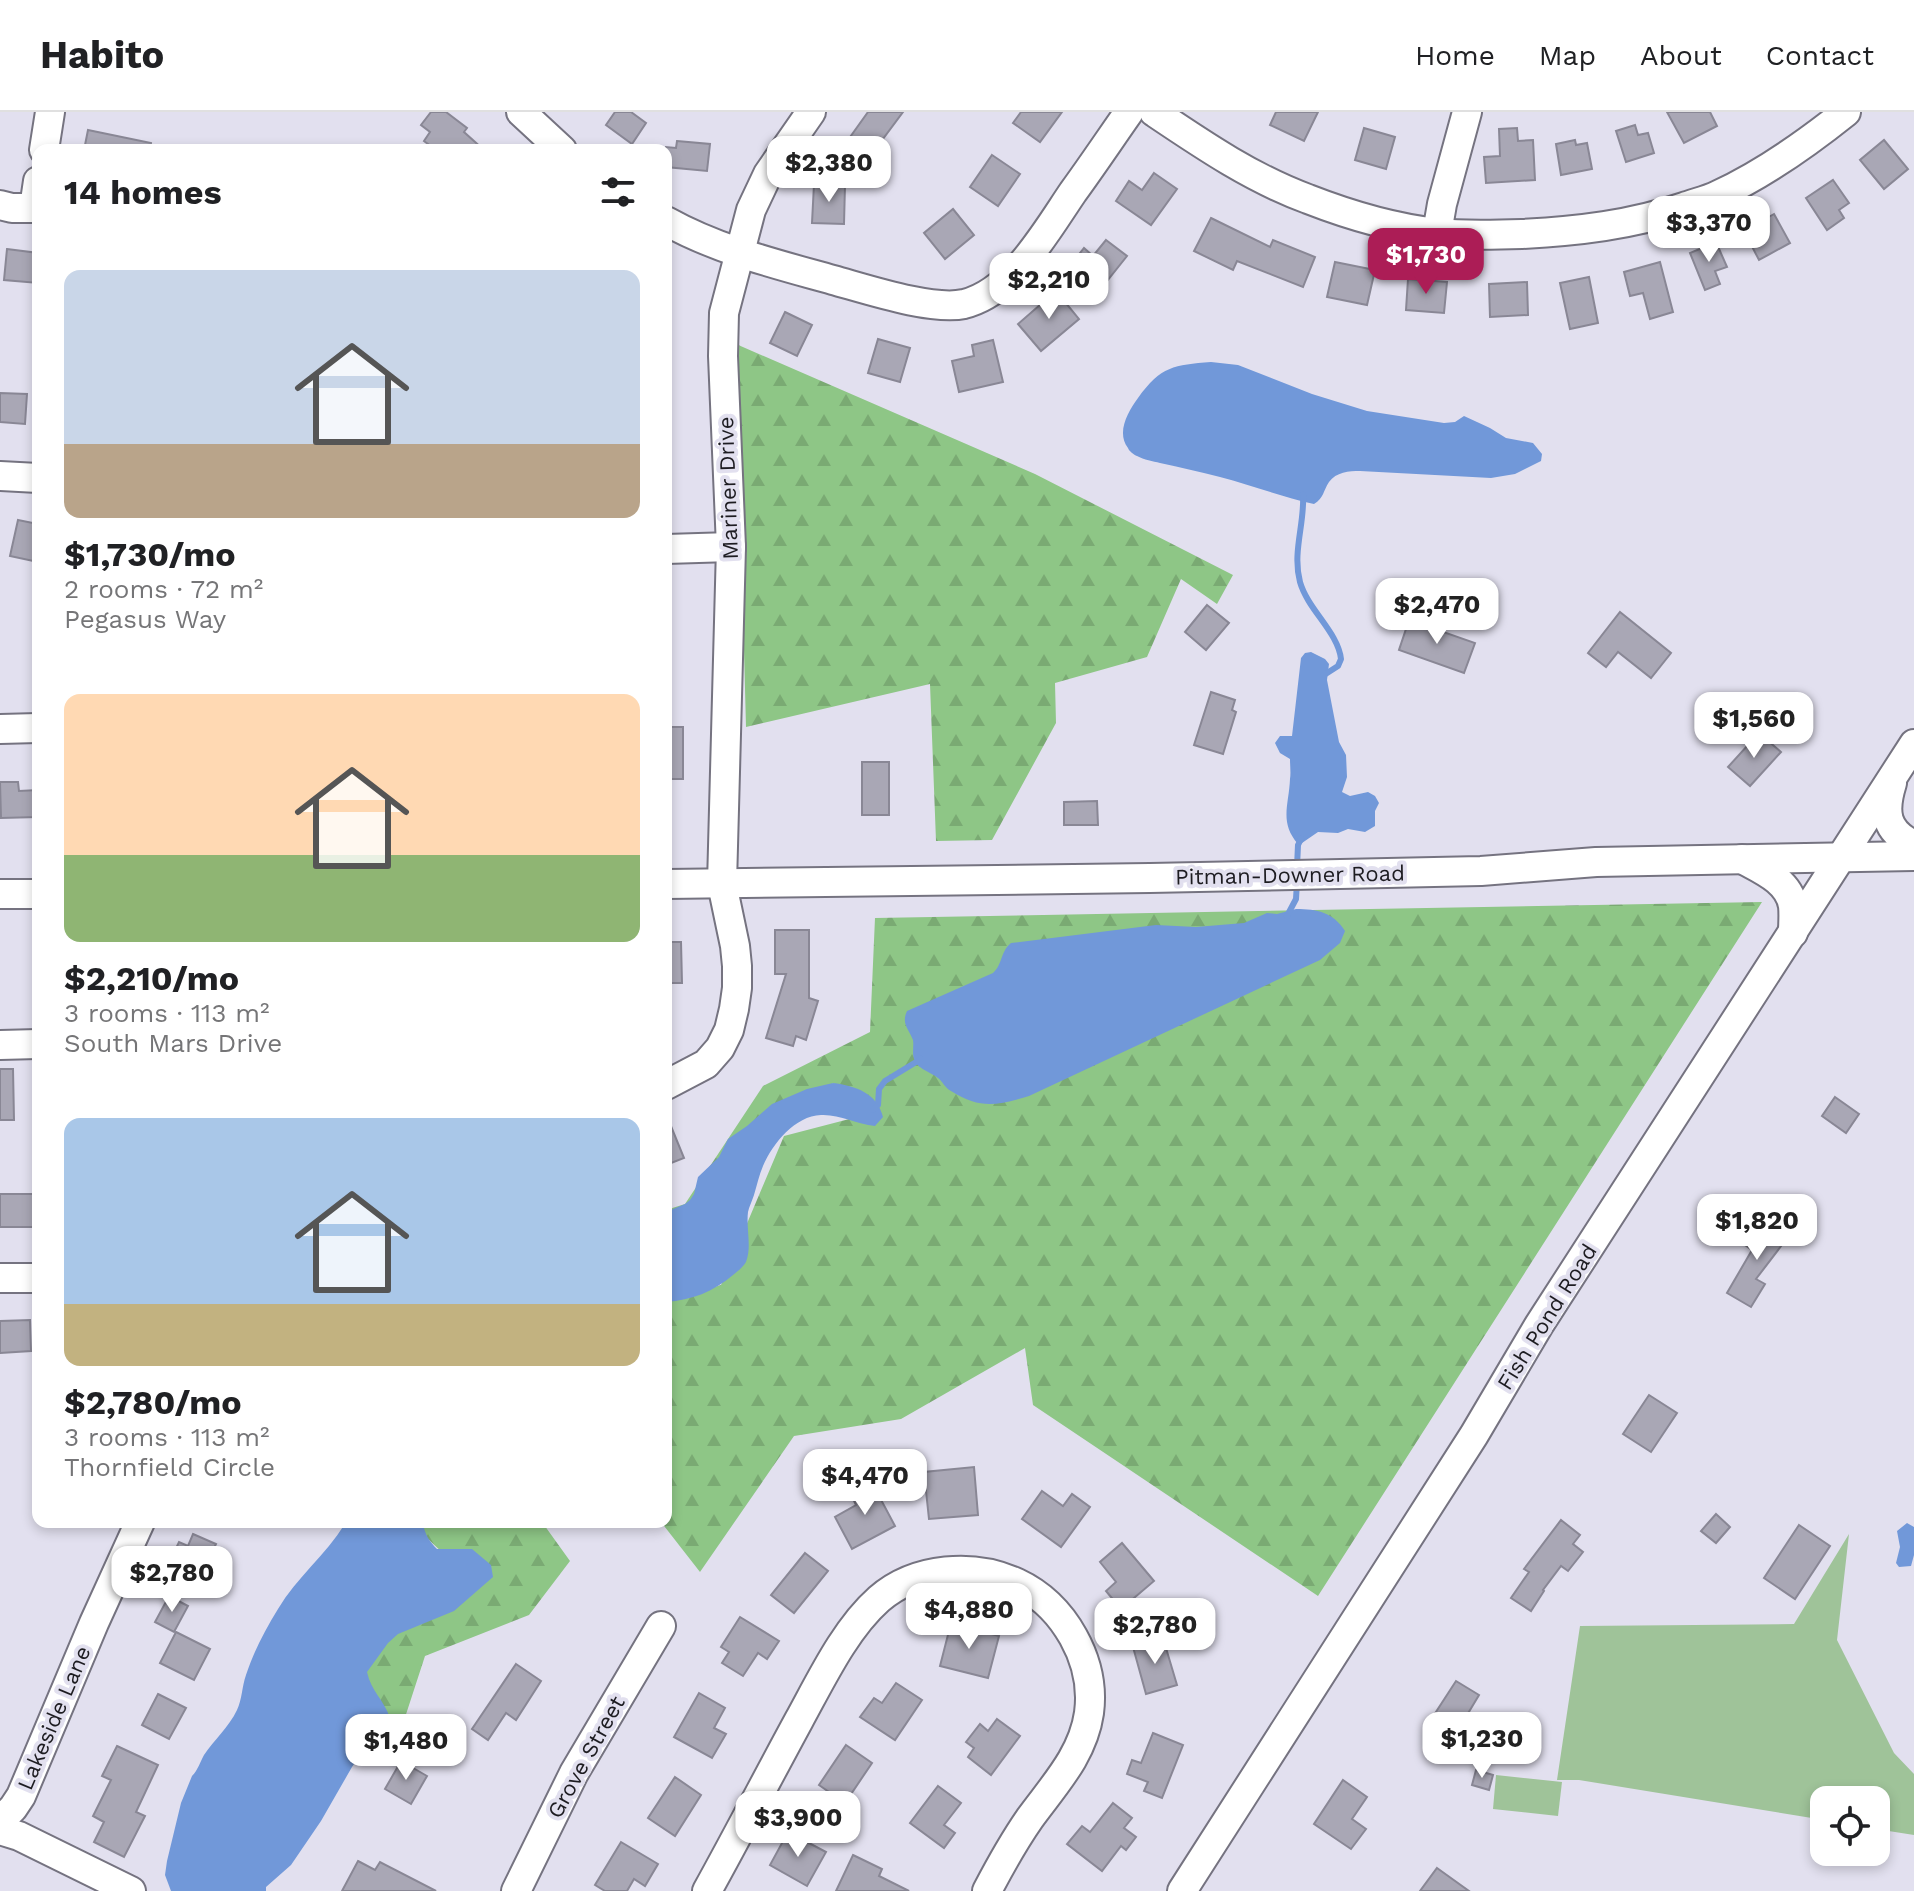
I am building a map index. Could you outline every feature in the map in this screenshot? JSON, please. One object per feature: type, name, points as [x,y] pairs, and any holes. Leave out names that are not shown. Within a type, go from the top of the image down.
[{"type":"street","points":[[45,144],[50,112]]},
{"type":"street","points":[[521,112],[556,144]]},
{"type":"street","name":"Mariner Drive","points":[[672,1082],[706,1064],[720,1048],[729,1030],[737,988],[735,946],[722,884],[731,547],[724,313],[751,210],[768,174],[811,112]]},
{"type":"street","points":[[672,224],[739,254],[899,298],[941,305],[964,304],[987,294],[1013,273],[1037,244],[1129,112]]},
{"type":"street","points":[[1154,112],[1252,173],[1305,198],[1362,218],[1437,233],[1496,235],[1575,231],[1619,224],[1717,196],[1764,171],[1846,112]]},
{"type":"street","points":[[1437,233],[1467,112]]},
{"type":"street","points":[[0,205],[12,208],[32,201]]},
{"type":"street","points":[[0,476],[32,478]]},
{"type":"street","points":[[672,549],[731,547]]},
{"type":"street","points":[[0,729],[32,728]]},
{"type":"street","name":"Fish Pond Road","points":[[1182,1891],[1474,1435],[1539,1325],[1914,744]]},
{"type":"street","points":[[1895,775],[1888,795],[1886,816],[1900,838],[1914,845]]},
{"type":"street","name":"Pitman-Downer Road","points":[[672,884],[1481,871],[1596,862],[1914,856]]},
{"type":"street","points":[[1741,859],[1774,877],[1784,888],[1793,903],[1793,933]]},
{"type":"street","points":[[0,894],[32,894]]},
{"type":"street","points":[[0,1045],[32,1044]]},
{"type":"street","points":[[0,1278],[32,1278]]},
{"type":"street","name":"Lakeside Lane","points":[[0,1821],[21,1796],[137,1528]]},
{"type":"street","points":[[709,1890],[815,1691],[857,1623],[896,1587],[912,1579],[948,1570],[1004,1578],[1041,1598],[1073,1634],[1087,1672],[1089,1712],[1075,1755],[1011,1846],[987,1891]]},
{"type":"street","name":"Grove Street","points":[[516,1891],[574,1773],[661,1626]]},
{"type":"street","points":[[0,1830],[19,1836],[131,1891]]},
{"type":"green space","points":[[736,344],[1035,474],[1233,575],[1217,604],[1181,579],[1147,657],[1055,683],[1056,723],[992,840],[936,841],[930,684],[746,727]]},
{"type":"green space","points":[[1762,902],[1318,1596],[1033,1405],[1025,1348],[901,1419],[794,1436],[700,1572],[666,1528],[672,1528],[672,1299],[721,1285],[784,1136],[880,1111],[833,1083],[672,1237],[672,1208],[685,1204],[763,1086],[870,1032],[875,918]]},
{"type":"green space","points":[[416,1528],[546,1528],[570,1561],[529,1615],[425,1656],[397,1742],[356,1721],[357,1654],[476,1584]]},
{"type":"green space","points":[[1849,1534],[1837,1640],[1894,1753],[1914,1774],[1914,1835],[1890,1831],[1890,1786],[1810,1786],[1810,1818],[1579,1780],[1557,1780],[1580,1626],[1794,1624]]},
{"type":"green space","points":[[1496,1775],[1562,1782],[1558,1816],[1493,1809]]},
{"type":"water","points":[[1211,362],[1238,365],[1312,394],[1367,411],[1444,423],[1455,422],[1464,416],[1506,438],[1533,443],[1542,454],[1541,461],[1515,474],[1491,478],[1347,472],[1332,479],[1322,497],[1314,504],[1132,453],[1125,442],[1123,429],[1131,409],[1146,387],[1169,369]]},
{"type":"water","points":[[1311,652],[1329,664],[1327,680],[1339,742],[1346,755],[1347,777],[1342,792],[1350,796],[1368,792],[1379,803],[1375,811],[1375,826],[1365,832],[1348,829],[1338,833],[1318,832],[1298,844],[1287,821],[1290,759],[1280,753],[1275,743],[1280,736],[1292,736],[1301,658]]},
{"type":"water","points":[[1296,909],[1318,911],[1330,916],[1345,931],[1340,943],[1320,960],[1029,1096],[990,1104],[971,1101],[949,1090],[914,1059],[913,1040],[905,1023],[907,1011],[993,973],[1011,943],[1156,925],[1196,927],[1244,923],[1267,913]]},
{"type":"water","points":[[833,1083],[850,1086],[871,1096],[883,1117],[875,1126],[821,1115],[802,1120],[786,1132],[767,1157],[760,1173],[748,1212],[749,1250],[745,1264],[710,1290],[672,1301],[672,1209],[690,1200],[698,1177],[719,1157],[728,1139],[772,1104],[807,1089]]},
{"type":"water","points":[[1907,1523],[1914,1527],[1914,1555],[1911,1566],[1899,1567],[1896,1563],[1900,1547],[1897,1531]]},
{"type":"water","points":[[342,1528],[424,1528],[437,1549],[472,1549],[491,1565],[493,1577],[454,1611],[398,1634],[367,1672],[390,1718],[370,1740],[291,1865],[266,1887],[266,1891],[171,1891],[165,1875],[167,1861],[181,1803],[192,1776],[237,1710],[249,1666],[273,1617],[294,1586]]},
{"type":"building","points":[[431,112],[446,112],[467,128],[464,132],[477,144],[428,144],[424,141],[430,132],[421,125]]},
{"type":"building","points":[[615,112],[631,112],[646,123],[632,144],[606,125]]},
{"type":"building","points":[[868,112],[903,112],[868,164],[843,147]]},
{"type":"building","points":[[1021,112],[1062,112],[1040,142],[1013,123]]},
{"type":"building","points":[[1276,112],[1318,112],[1304,141],[1270,125]]},
{"type":"building","points":[[1667,112],[1710,112],[1717,126],[1684,143]]},
{"type":"building","points":[[1635,125],[1638,135],[1648,133],[1654,153],[1626,162],[1616,131]]},
{"type":"building","points":[[1364,128],[1395,137],[1386,169],[1355,160]]},
{"type":"building","points":[[1517,128],[1518,141],[1533,140],[1535,180],[1486,183],[1484,157],[1500,156],[1499,129]]},
{"type":"building","points":[[88,130],[151,143],[151,144],[85,144]]},
{"type":"building","points":[[1575,140],[1576,145],[1587,143],[1592,169],[1561,175],[1556,144]]},
{"type":"building","points":[[1884,140],[1908,169],[1884,189],[1860,160]]},
{"type":"building","points":[[677,141],[710,144],[707,171],[672,168],[672,148],[676,148]]},
{"type":"building","points":[[992,155],[1020,174],[998,206],[970,187]]},
{"type":"building","points":[[1154,173],[1177,189],[1151,225],[1116,201],[1129,181],[1142,190]]},
{"type":"building","points":[[1833,180],[1849,203],[1839,210],[1844,218],[1827,230],[1806,198]]},
{"type":"building","points":[[814,184],[845,185],[844,224],[812,223]]},
{"type":"building","points":[[953,209],[974,235],[945,259],[924,233]]},
{"type":"building","points":[[1774,214],[1790,243],[1759,260],[1744,231]]},
{"type":"building","points":[[1211,218],[1270,247],[1273,240],[1315,257],[1303,287],[1237,261],[1233,270],[1194,251]]},
{"type":"building","points":[[1106,240],[1127,256],[1099,291],[1069,267],[1084,248],[1093,256]]},
{"type":"building","points":[[1716,242],[1727,267],[1715,271],[1720,284],[1705,290],[1690,253]]},
{"type":"building","points":[[7,249],[32,252],[32,282],[4,280]]},
{"type":"building","points":[[1335,262],[1375,270],[1367,305],[1327,297]]},
{"type":"building","points":[[1660,262],[1673,312],[1650,319],[1643,293],[1630,296],[1624,272]]},
{"type":"building","points":[[1589,277],[1598,323],[1570,329],[1560,283]]},
{"type":"building","points":[[1408,279],[1447,282],[1444,313],[1406,310]]},
{"type":"building","points":[[1527,282],[1528,315],[1490,317],[1489,284]]},
{"type":"building","points":[[1056,291],[1079,319],[1041,351],[1018,324]]},
{"type":"building","points":[[785,312],[812,325],[797,356],[770,343]]},
{"type":"building","points":[[878,339],[910,348],[900,382],[868,373]]},
{"type":"building","points":[[993,340],[1003,382],[959,392],[952,361],[974,356],[972,345]]},
{"type":"building","points":[[0,393],[27,394],[25,424],[0,422]]},
{"type":"building","points":[[18,520],[32,523],[32,561],[10,556]]},
{"type":"building","points":[[1207,605],[1229,623],[1206,650],[1185,632]]},
{"type":"building","points":[[1620,612],[1671,653],[1651,678],[1618,652],[1606,667],[1588,653]]},
{"type":"building","points":[[1409,620],[1475,643],[1464,673],[1399,650]]},
{"type":"building","points":[[1211,692],[1235,700],[1232,710],[1236,712],[1223,754],[1194,745]]},
{"type":"building","points":[[672,727],[683,727],[683,779],[672,779]]},
{"type":"building","points":[[1759,733],[1781,752],[1750,786],[1728,767]]},
{"type":"building","points":[[862,762],[889,762],[889,815],[862,815]]},
{"type":"building","points":[[0,782],[18,782],[19,791],[32,790],[32,817],[1,818]]},
{"type":"building","points":[[1097,801],[1098,825],[1064,825],[1064,802]]},
{"type":"building","points":[[775,930],[809,930],[809,998],[818,1001],[806,1040],[796,1036],[793,1046],[766,1038],[786,974],[775,974]]},
{"type":"building","points":[[672,942],[681,942],[682,983],[672,983]]},
{"type":"building","points":[[0,1069],[13,1069],[14,1120],[0,1120]]},
{"type":"building","points":[[1835,1097],[1859,1114],[1846,1133],[1822,1116]]},
{"type":"building","points":[[672,1129],[684,1158],[672,1163]]},
{"type":"building","points":[[0,1194],[32,1194],[32,1227],[0,1227]]},
{"type":"building","points":[[1764,1219],[1788,1237],[1756,1279],[1765,1284],[1751,1307],[1727,1293],[1752,1250],[1745,1245]]},
{"type":"building","points":[[30,1320],[31,1351],[0,1353],[0,1321]]},
{"type":"building","points":[[1649,1395],[1677,1413],[1651,1452],[1623,1434]]},
{"type":"building","points":[[974,1467],[978,1515],[929,1519],[924,1472]]},
{"type":"building","points":[[871,1481],[895,1526],[852,1549],[835,1517],[856,1505],[850,1492]]},
{"type":"building","points":[[1042,1491],[1063,1506],[1072,1494],[1090,1507],[1061,1547],[1022,1519]]},
{"type":"building","points":[[1716,1514],[1730,1527],[1716,1543],[1701,1531]]},
{"type":"building","points":[[1561,1520],[1580,1535],[1573,1544],[1583,1552],[1568,1571],[1561,1566],[1531,1611],[1511,1598],[1529,1572],[1524,1569]]},
{"type":"building","points":[[1799,1525],[1830,1546],[1795,1599],[1764,1578]]},
{"type":"building","points":[[193,1534],[216,1544],[199,1579],[168,1565],[179,1542],[188,1546]]},
{"type":"building","points":[[1122,1543],[1154,1581],[1121,1609],[1106,1591],[1116,1582],[1100,1562]]},
{"type":"building","points":[[805,1553],[828,1571],[794,1613],[771,1595]]},
{"type":"building","points":[[169,1596],[188,1606],[174,1632],[155,1622]]},
{"type":"building","points":[[740,1617],[779,1641],[767,1659],[758,1653],[743,1676],[722,1663],[729,1652],[721,1647]]},
{"type":"building","points":[[951,1623],[999,1636],[988,1678],[940,1666]]},
{"type":"building","points":[[176,1632],[210,1649],[194,1680],[160,1663]]},
{"type":"building","points":[[1163,1638],[1177,1685],[1146,1694],[1133,1647]]},
{"type":"building","points":[[516,1664],[541,1681],[516,1720],[506,1713],[488,1740],[472,1729]]},
{"type":"building","points":[[1456,1681],[1479,1695],[1458,1730],[1434,1715]]},
{"type":"building","points":[[896,1683],[922,1700],[895,1740],[860,1717],[874,1698],[882,1703]]},
{"type":"building","points":[[699,1693],[725,1708],[714,1728],[726,1734],[712,1758],[674,1737]]},
{"type":"building","points":[[158,1694],[186,1708],[169,1739],[142,1725]]},
{"type":"building","points":[[997,1719],[1020,1736],[991,1775],[968,1757],[974,1748],[966,1742],[980,1724],[988,1731]]},
{"type":"building","points":[[1153,1733],[1183,1745],[1162,1798],[1144,1791],[1148,1782],[1127,1774],[1132,1760],[1141,1763]]},
{"type":"building","points":[[846,1745],[872,1763],[845,1803],[819,1785]]},
{"type":"building","points":[[117,1746],[158,1765],[136,1812],[145,1816],[124,1857],[94,1842],[104,1822],[93,1816],[111,1780],[102,1776]]},
{"type":"building","points":[[401,1761],[427,1776],[411,1804],[385,1789]]},
{"type":"building","points":[[1476,1770],[1493,1775],[1489,1790],[1472,1785]]},
{"type":"building","points":[[675,1777],[701,1795],[675,1836],[648,1818]]},
{"type":"building","points":[[1343,1780],[1367,1797],[1352,1819],[1366,1829],[1351,1849],[1314,1824]]},
{"type":"building","points":[[938,1786],[961,1803],[944,1825],[955,1833],[944,1848],[910,1823]]},
{"type":"building","points":[[1113,1803],[1132,1818],[1124,1828],[1136,1837],[1126,1850],[1121,1846],[1102,1871],[1067,1844],[1082,1826],[1090,1832]]},
{"type":"building","points":[[788,1832],[826,1852],[807,1886],[770,1865]]},
{"type":"building","points":[[621,1842],[658,1864],[645,1886],[634,1879],[627,1891],[605,1891],[595,1885]]},
{"type":"building","points":[[853,1855],[882,1869],[879,1876],[909,1891],[836,1891]]},
{"type":"building","points":[[358,1861],[375,1870],[380,1862],[436,1891],[342,1891]]},
{"type":"building","points":[[1437,1868],[1469,1891],[1420,1891]]},
{"type":"waterway","points":[[1303,494],[1297,560],[1300,582],[1339,649],[1341,659],[1338,666],[1324,675]]},
{"type":"waterway","points":[[1297,867],[1301,839]]},
{"type":"waterway","points":[[1287,916],[1296,899],[1297,882]]},
{"type":"waterway","points":[[873,1110],[878,1105],[879,1089],[885,1081],[921,1059]]}]
